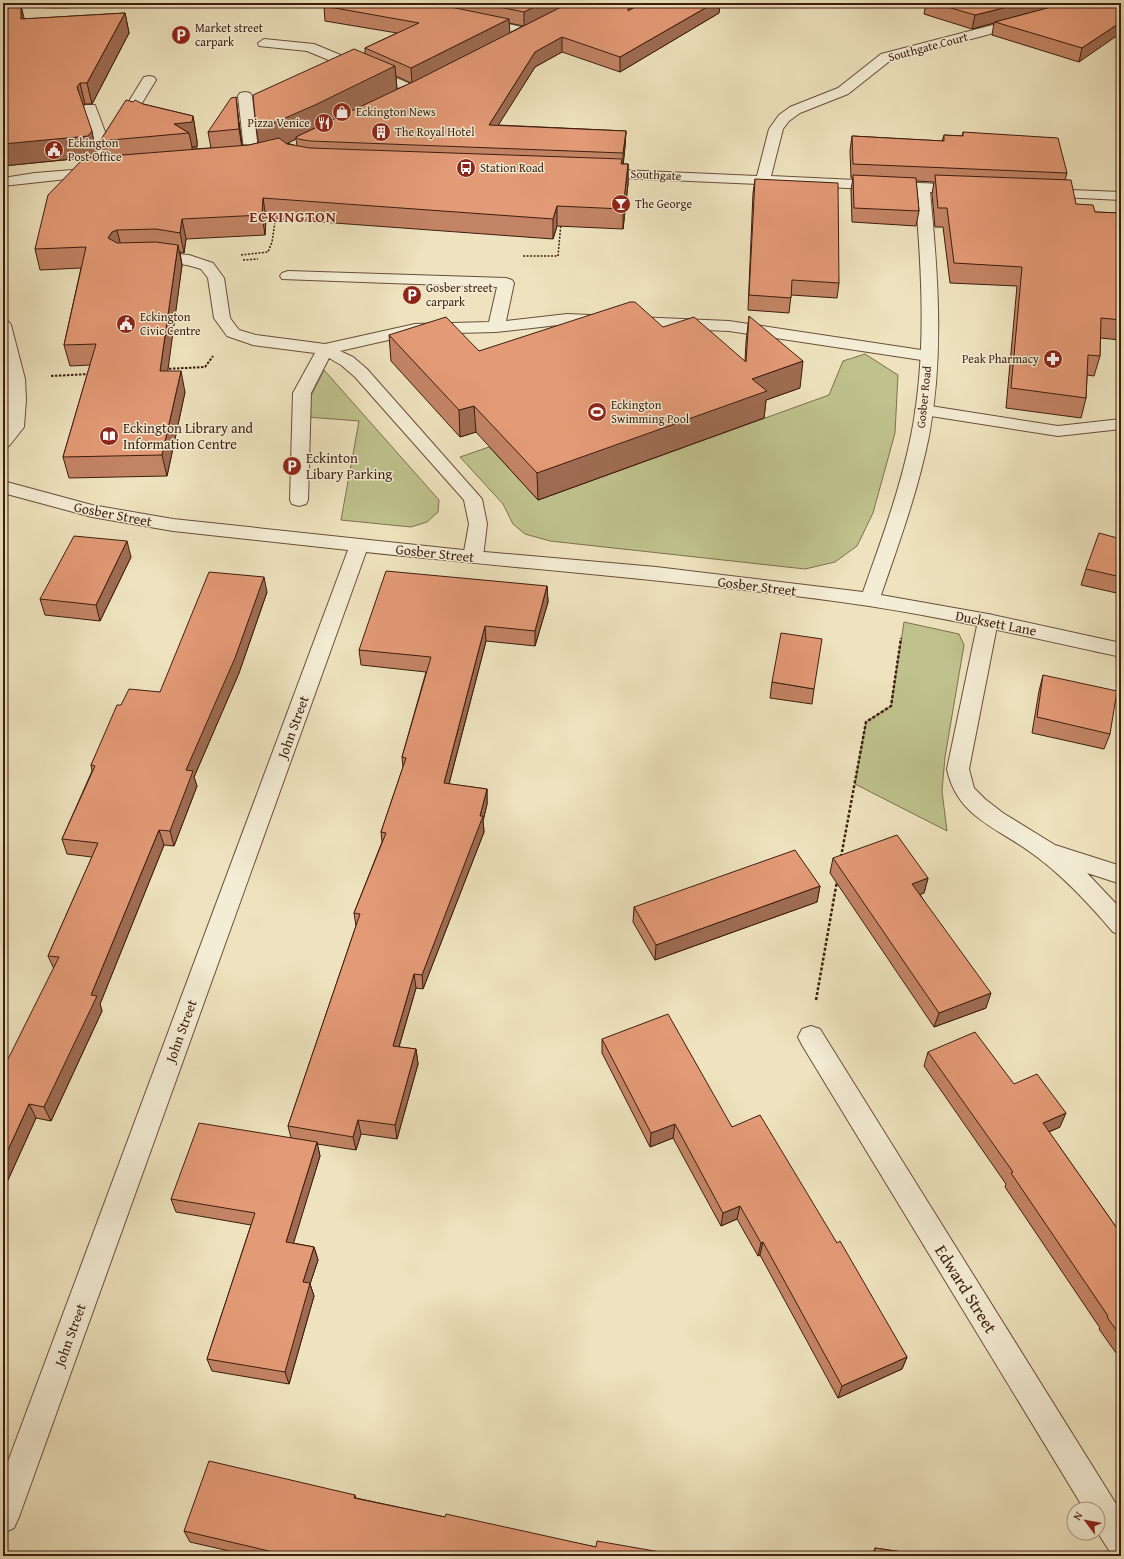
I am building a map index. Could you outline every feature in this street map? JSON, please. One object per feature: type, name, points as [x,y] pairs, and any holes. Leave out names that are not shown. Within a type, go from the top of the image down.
[{"type":"street","points":[[37,3],[80,3]]},
{"type":"street","name":"Southgate Court","points":[[763,181],[776,129],[784,118],[795,110],[843,91],[886,57],[1066,10],[1080,3]]},
{"type":"street","points":[[467,19],[527,32]]},
{"type":"street","points":[[507,42],[541,25]]},
{"type":"street","points":[[264,43],[310,47],[413,90]]},
{"type":"street","points":[[93,172],[149,80]]},
{"type":"street","points":[[399,97],[426,83]]},
{"type":"street","points":[[236,160],[259,158],[245,96]]},
{"type":"street","points":[[90,108],[105,151]]},
{"type":"street","points":[[3,182],[35,177],[109,171]]},
{"type":"street","name":"Southgate","points":[[583,172],[978,190]]},
{"type":"street","name":"Gosber Road","points":[[870,600],[908,486],[924,410],[928,356],[930,293],[922,187]]},
{"type":"street","points":[[1034,192],[1121,196]]},
{"type":"street","points":[[137,257],[160,256],[189,260],[207,266],[216,278],[222,318],[233,333],[253,340],[325,349],[415,328],[496,327],[567,318],[729,326],[928,356]]},
{"type":"street","points":[[288,276],[506,283],[496,327]]},
{"type":"street","points":[[3,326],[16,379],[15,427],[3,442]]},
{"type":"street","points":[[299,500],[302,393],[325,349]]},
{"type":"street","points":[[325,349],[347,361],[361,373],[473,499],[478,524],[473,557]]},
{"type":"street","points":[[924,410],[1058,430],[1121,424]]},
{"type":"street","name":"Gosber Street","points":[[3,487],[92,512],[173,525],[473,557],[656,573],[870,600]]},
{"type":"street","name":"John Street","points":[[3,1517],[360,545]]},
{"type":"street","name":"Ducksett Lane","points":[[870,600],[988,621],[1121,650]]},
{"type":"street","points":[[988,621],[958,769],[962,785],[969,798],[987,812],[1045,850],[1100,900],[1121,925]]},
{"type":"street","points":[[1045,850],[1121,875]]},
{"type":"street","name":"Edward Street","points":[[811,1036],[1121,1541]]},
{"type":"path","points":[[207,266],[240,260],[242,254],[268,252],[272,242],[276,214]]},
{"type":"path","points":[[518,256],[558,256],[561,222]]},
{"type":"path","points":[[158,370],[205,366],[233,333]]},
{"type":"path","points":[[16,379],[95,374]]},
{"type":"path","points":[[840,862],[866,722],[891,706],[906,606]]},
{"type":"path","points":[[811,1036],[820,972],[837,878]]},
{"type":"green space","points":[[865,354],[898,375],[895,433],[873,513],[857,546],[835,562],[805,569],[550,541],[525,534],[513,524],[503,504],[460,457],[489,447],[538,500],[829,395],[843,361]]},
{"type":"green space","points":[[324,370],[439,500],[438,512],[427,522],[411,527],[341,520],[359,421],[307,417],[311,396]]},
{"type":"green space","points":[[904,622],[959,634],[964,645],[945,757],[942,791],[947,831],[855,784],[866,722],[891,706]]},
{"type":"building","points":[[328,3],[431,3],[509,19],[411,68],[365,48],[419,23],[324,6]]},
{"type":"building","points":[[480,3],[542,3],[524,12]]},
{"type":"building","points":[[569,3],[629,3],[628,11],[642,3],[714,3],[620,57],[562,37],[535,52],[489,125],[626,131],[623,153],[310,141],[298,139],[296,137],[417,80]]},
{"type":"building","points":[[934,3],[1023,3],[975,15]]},
{"type":"building","points":[[1066,3],[1121,3],[1121,22],[1082,48],[995,22]]},
{"type":"building","points":[[21,6],[21,19],[125,13],[87,83],[80,83],[77,87],[92,131],[88,136],[3,144],[3,8]]},
{"type":"building","points":[[354,49],[395,66],[315,105],[276,122],[256,127],[253,95]]},
{"type":"building","points":[[236,97],[239,129],[208,132],[231,98]]},
{"type":"building","points":[[126,100],[133,102],[135,100],[143,104],[193,116],[192,122],[174,124],[189,133],[100,141]]},
{"type":"building","points":[[963,132],[1058,138],[1067,173],[853,164],[852,136],[944,141],[944,135],[963,136]]},
{"type":"building","points":[[279,138],[287,144],[310,148],[622,159],[621,164],[628,164],[623,209],[557,206],[553,219],[263,198],[262,215],[182,219],[180,233],[156,229],[117,230],[112,232],[108,238],[117,243],[156,242],[178,245],[160,371],[181,371],[162,455],[63,457],[96,344],[64,345],[86,247],[35,249],[48,195],[84,158],[249,145]]},
{"type":"building","points":[[853,175],[916,178],[919,211],[854,208]]},
{"type":"building","points":[[935,175],[1071,180],[1076,204],[1093,205],[1095,212],[1121,213],[1121,320],[1101,318],[1100,356],[1088,355],[1086,398],[1011,388],[1022,267],[954,263],[947,208],[938,208]]},
{"type":"building","points":[[755,179],[838,183],[839,283],[792,280],[791,298],[749,295]]},
{"type":"building","name":"Eckington Swimming Pool","points":[[630,302],[635,302],[663,327],[694,317],[746,362],[749,316],[803,361],[752,379],[767,391],[537,473],[474,406],[459,410],[389,335],[446,317],[479,351]]},
{"type":"building","points":[[1099,533],[1121,539],[1121,577],[1086,569]]},
{"type":"building","points":[[74,536],[127,541],[96,605],[40,599]]},
{"type":"building","points":[[386,571],[547,586],[535,631],[485,626],[444,783],[487,789],[480,816],[483,816],[422,975],[414,974],[393,1046],[416,1049],[395,1125],[358,1120],[353,1137],[288,1126],[360,914],[354,913],[386,833],[381,832],[406,758],[402,757],[431,657],[359,650]]},
{"type":"building","points":[[209,572],[264,577],[235,658],[186,770],[193,771],[170,831],[159,830],[91,995],[97,996],[44,1107],[29,1104],[3,1161],[3,1069],[59,957],[48,956],[98,843],[62,839],[95,766],[91,765],[117,705],[121,705],[129,689],[160,692]]},
{"type":"building","points":[[781,633],[822,639],[814,689],[772,682]]},
{"type":"building","points":[[1043,675],[1117,691],[1110,734],[1037,717]]},
{"type":"building","points":[[897,835],[928,878],[912,884],[991,993],[939,1013],[833,858]]},
{"type":"building","points":[[795,850],[820,886],[656,945],[634,907]]},
{"type":"building","points":[[668,1014],[732,1127],[760,1115],[837,1243],[840,1241],[907,1357],[842,1386],[763,1242],[761,1243],[740,1206],[723,1213],[675,1124],[651,1133],[602,1039]]},
{"type":"building","points":[[975,1032],[1014,1084],[1037,1074],[1066,1113],[1043,1123],[1121,1234],[1121,1337],[1011,1173],[1013,1172],[928,1052]]},
{"type":"building","points":[[199,1123],[317,1142],[286,1242],[314,1247],[303,1282],[310,1283],[285,1372],[207,1359],[255,1213],[171,1199]]},
{"type":"building","points":[[209,1461],[355,1495],[354,1498],[445,1517],[446,1514],[596,1547],[597,1541],[683,1556],[290,1556],[184,1531]]},
{"type":"building","points":[[875,1548],[930,1556],[875,1556]]},
{"type":"place","name":"Market street carpark","points":[[181,35]]},
{"type":"place","name":"Eckington News","points":[[342,112]]},
{"type":"place","name":"Pizza Venice","points":[[324,123]]},
{"type":"place","name":"The Royal Hotel","points":[[381,132]]},
{"type":"place","name":"Eckington Post Office","points":[[54,150]]},
{"type":"place","name":"Station Road","points":[[466,168]]},
{"type":"place","name":"The George","points":[[621,204]]},
{"type":"place","name":"Gosber street carpark","points":[[412,295]]},
{"type":"place","name":"Eckington Civic Centre","points":[[126,324]]},
{"type":"place","name":"Peak Pharmacy","points":[[1053,359]]},
{"type":"place","name":"Eckington Swimming Pool","points":[[597,412]]},
{"type":"place","name":"Eckington Library and Information Centre","points":[[109,436]]},
{"type":"place","name":"Eckinton Libary Parking","points":[[292,466]]},
{"type":"district","name":"ECKINGTON","points":[[293,217]]}]
